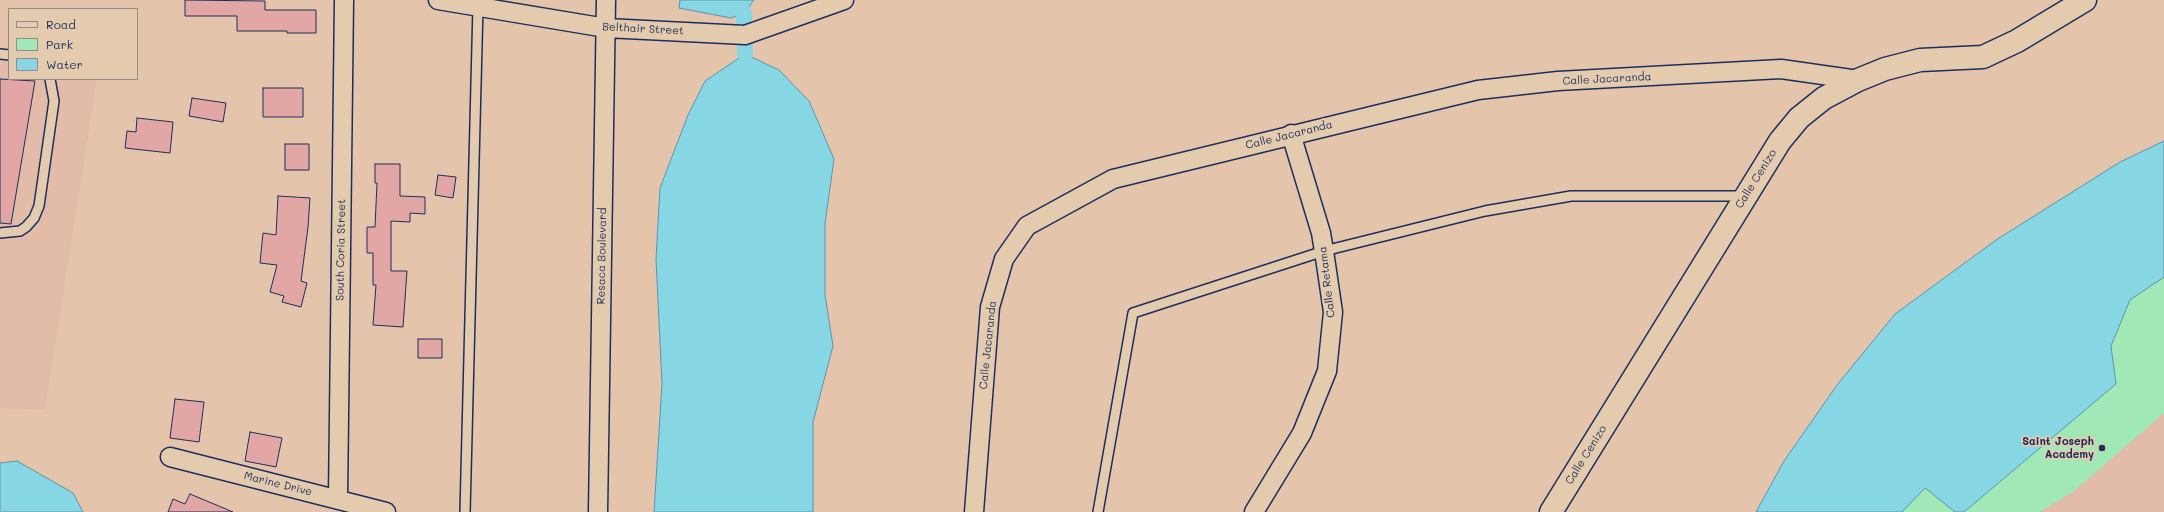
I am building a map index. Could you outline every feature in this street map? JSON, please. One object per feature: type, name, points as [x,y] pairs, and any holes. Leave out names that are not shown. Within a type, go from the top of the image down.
[{"type":"street","name":"South Coria Street","points":[[338,499],[344,0]]},
{"type":"street","name":"Belthair Street","points":[[438,0],[606,28],[745,34],[844,0]]},
{"type":"street","name":"Resaca Boulevard","points":[[598,512],[606,0]]},
{"type":"street","name":"Calle Cenizo","points":[[1551,512],[1780,141],[1799,118],[1824,98],[1858,80],[1885,69],[1920,60],[1983,57],[2017,41],[2085,0]]},
{"type":"street","name":"Calle Jacaranda","points":[[974,512],[990,307],[1004,259],[1027,226],[1113,179],[1291,134],[1478,90],[1558,81],[1781,69],[1858,80]]},
{"type":"street","name":"Calle Retama","points":[[1254,512],[1302,433],[1327,371],[1333,312],[1321,233],[1291,134]]},
{"type":"street","name":"Marine Drive","points":[[170,457],[386,512]]},
{"type":"lane","points":[[465,512],[478,6]]},
{"type":"lane","points":[[0,233],[20,231],[26,227],[34,218],[39,206],[54,101],[50,80]]},
{"type":"lane","points":[[1098,512],[1132,313],[1324,251],[1485,211],[1571,196],[1746,196]]},
{"type":"shaded area","points":[[0,51],[8,53],[8,80],[97,80],[45,410],[0,408]]},
{"type":"shaded area","name":"Saint Joseph Academy","points":[[2164,277],[2164,512],[1964,512],[2116,384]]},
{"type":"green space","name":"Saint Joseph Academy","points":[[2164,277],[2164,413],[2074,491],[2040,512],[1964,512],[2116,384],[2111,346],[2130,299]]},
{"type":"green space","points":[[1925,488],[1955,512],[1902,512]]},
{"type":"water","points":[[680,0],[754,0],[744,13],[731,18],[679,8]]},
{"type":"water","points":[[745,54],[779,70],[809,101],[834,159],[825,224],[825,295],[833,346],[813,422],[813,512],[654,512],[662,384],[656,259],[660,188],[688,115],[705,81]]},
{"type":"water","points":[[2164,141],[2164,277],[2130,300],[2111,346],[2116,384],[1964,512],[1955,512],[1925,488],[1902,512],[1756,512],[1784,461],[1837,385],[1895,314],[1996,240],[2120,162]]},
{"type":"water","points":[[17,461],[73,493],[83,512],[0,512],[0,463]]},
{"type":"building","points":[[185,0],[265,1],[265,10],[316,10],[316,33],[287,33],[287,31],[237,31],[237,16],[185,16]]},
{"type":"building","points":[[0,79],[35,81],[11,224],[0,223]]},
{"type":"building","points":[[263,88],[303,88],[303,117],[263,117]]},
{"type":"building","points":[[192,98],[226,103],[223,122],[189,116]]},
{"type":"building","points":[[137,118],[173,122],[170,153],[125,148],[127,131],[136,132]]},
{"type":"building","points":[[285,144],[309,144],[309,170],[285,170]]},
{"type":"building","points":[[375,164],[400,164],[400,196],[425,197],[425,214],[410,213],[410,222],[391,221],[391,271],[407,271],[403,327],[373,325],[376,285],[373,285],[373,253],[367,253],[367,227],[375,227],[377,183],[375,183]]},
{"type":"building","points":[[438,175],[456,177],[453,198],[435,195]]},
{"type":"building","points":[[278,196],[310,198],[301,281],[307,283],[301,307],[282,302],[284,296],[270,292],[277,265],[260,263],[263,233],[276,235]]},
{"type":"building","points":[[418,339],[442,339],[442,358],[418,358]]},
{"type":"building","points":[[175,399],[204,402],[199,442],[170,438]]},
{"type":"building","points":[[250,432],[282,438],[276,467],[245,461]]},
{"type":"building","points":[[190,494],[233,512],[168,512],[173,499],[185,504]]},
{"type":"waterway","points":[[744,13],[744,22]]},
{"type":"waterway","points":[[745,47],[745,54]]},
{"type":"place","name":"Saint Joseph Academy","points":[[2102,448]]}]
